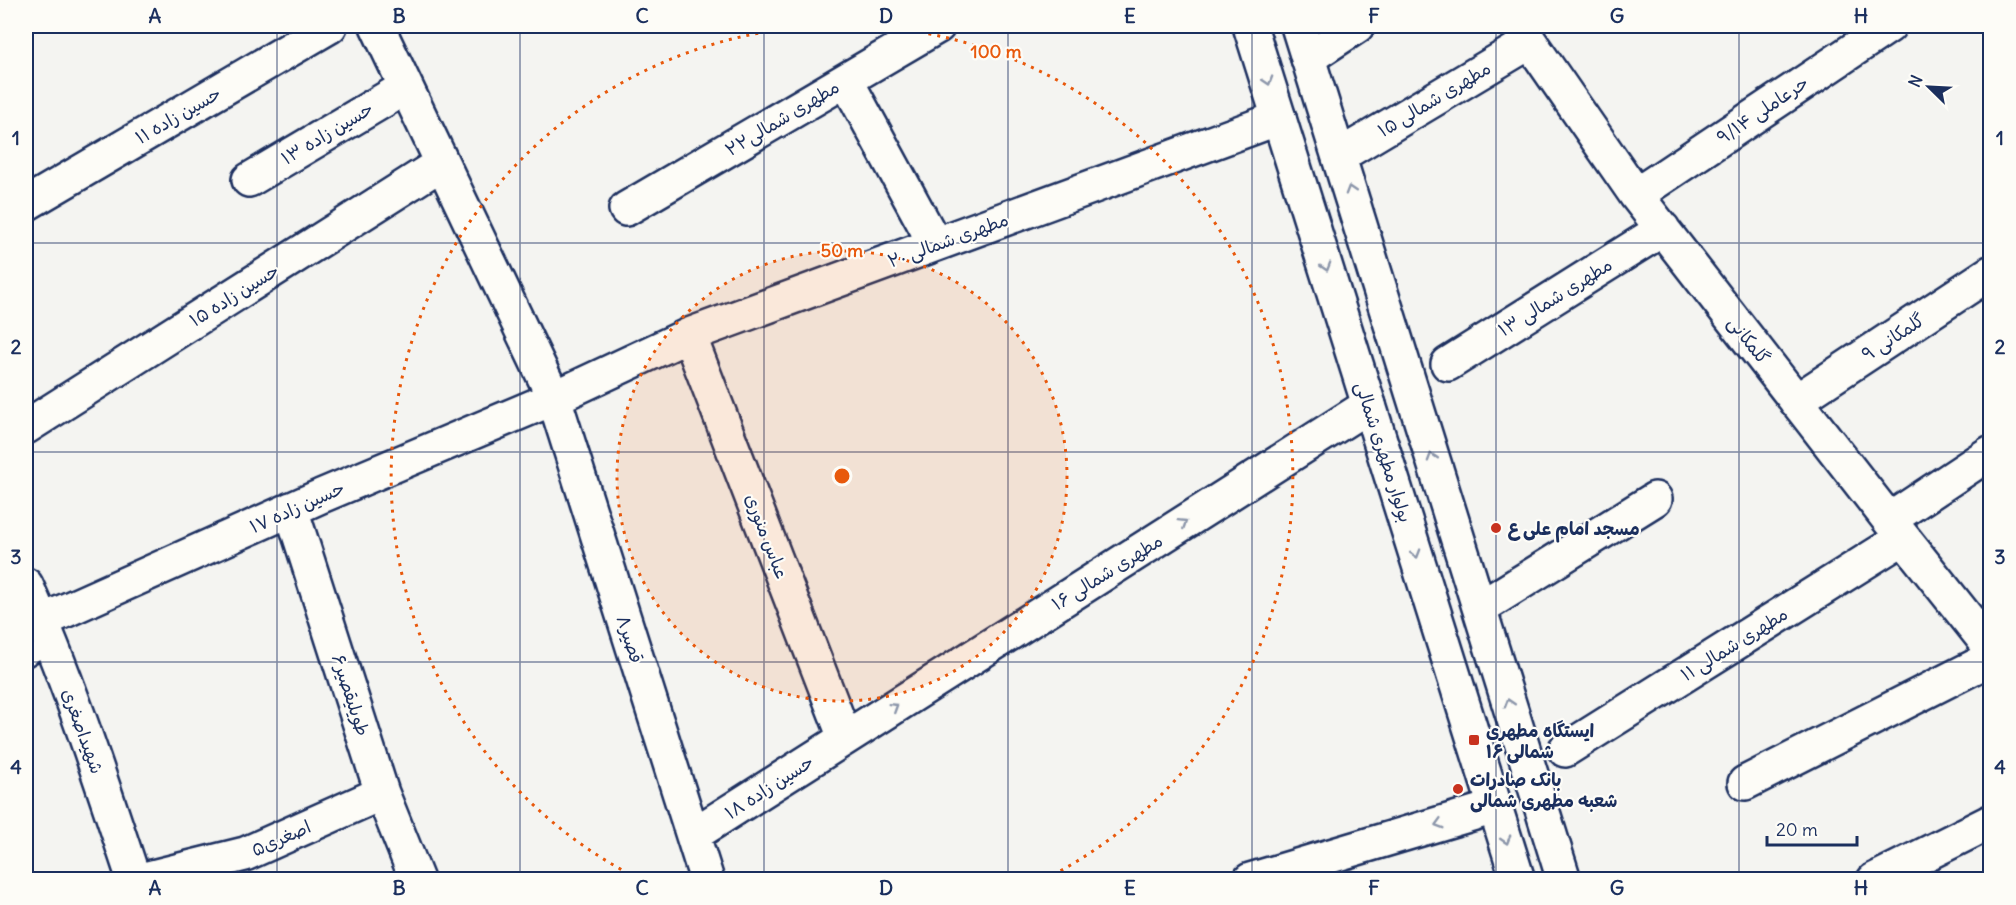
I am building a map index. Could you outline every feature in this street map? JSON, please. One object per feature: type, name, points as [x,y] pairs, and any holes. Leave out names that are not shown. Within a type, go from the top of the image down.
[{"type":"street","name":"حسین زاده ۱۱","points":[[26,204],[330,26]]},
{"type":"street","name":"قصیر۸","points":[[377,26],[554,398],[706,879]]},
{"type":"street","name":"مطهری شمالی۲۲","points":[[626,209],[938,26]]},
{"type":"street","name":"بولوار مطهری شمالی","points":[[1250,26],[1518,879]]},
{"type":"street","points":[[1298,26],[1564,879]]},
{"type":"street","points":[[1308,58],[1357,26]]},
{"type":"street","name":"حرعاملی ۹/۱۴","points":[[1636,195],[1889,26]]},
{"type":"street","name":"گلمکانی","points":[[1525,34],[1636,195],[1990,647]]},
{"type":"street","name":"مطهری شمالی ۱۵","points":[[1339,156],[1525,34]]},
{"type":"street","points":[[846,80],[935,244]]},
{"type":"street","name":"حسین زاده ۱۳","points":[[249,180],[406,87]]},
{"type":"street","name":"مطهری شمالی ۲۰","points":[[554,398],[689,335],[1279,118]]},
{"type":"street","name":"حسین زاده ۱۵","points":[[26,427],[442,164]]},
{"type":"street","name":"مطهری شمالی ۱۳","points":[[1448,364],[1663,229]]},
{"type":"street","name":"گلمکانی ۹","points":[[1796,401],[1990,273]]},
{"type":"street","name":"عباس منوری","points":[[689,335],[845,738]]},
{"type":"street","name":"حسین زاده ۱۷","points":[[39,641],[291,509],[554,398]]},
{"type":"street","name":"مطهری شمالی ۱۶","points":[[845,738],[1369,405]]},
{"type":"street","name":"مطهری شمالی ۱۱","points":[[1565,750],[1896,529],[1990,453]]},
{"type":"street","points":[[1403,511],[1444,495]]},
{"type":"street","points":[[1480,608],[1655,500]]},
{"type":"street","name":"طویلیقصیر۶","points":[[291,509],[382,793],[417,879]]},
{"type":"street","name":"شهیداصغری","points":[[26,585],[39,641],[82,727],[134,879]]},
{"type":"street","points":[[1745,783],[1990,659]]},
{"type":"street","name":"حسین زاده ۱۸","points":[[693,835],[845,738]]},
{"type":"street","name":"اصغری۵","points":[[140,879],[244,854],[382,793]]},
{"type":"street","points":[[1250,879],[1495,807]]},
{"type":"street","points":[[1874,879],[1990,822]]},
{"type":"place","name":"مسجد امام علی ع","points":[[1496,528]]},
{"type":"place","name":"ایستگاه مطهری شمالی ۱۶","points":[[1474,740]]},
{"type":"place","name":"بانک صادرات شعبه مطهری شمالی","points":[[1458,789]]}]
